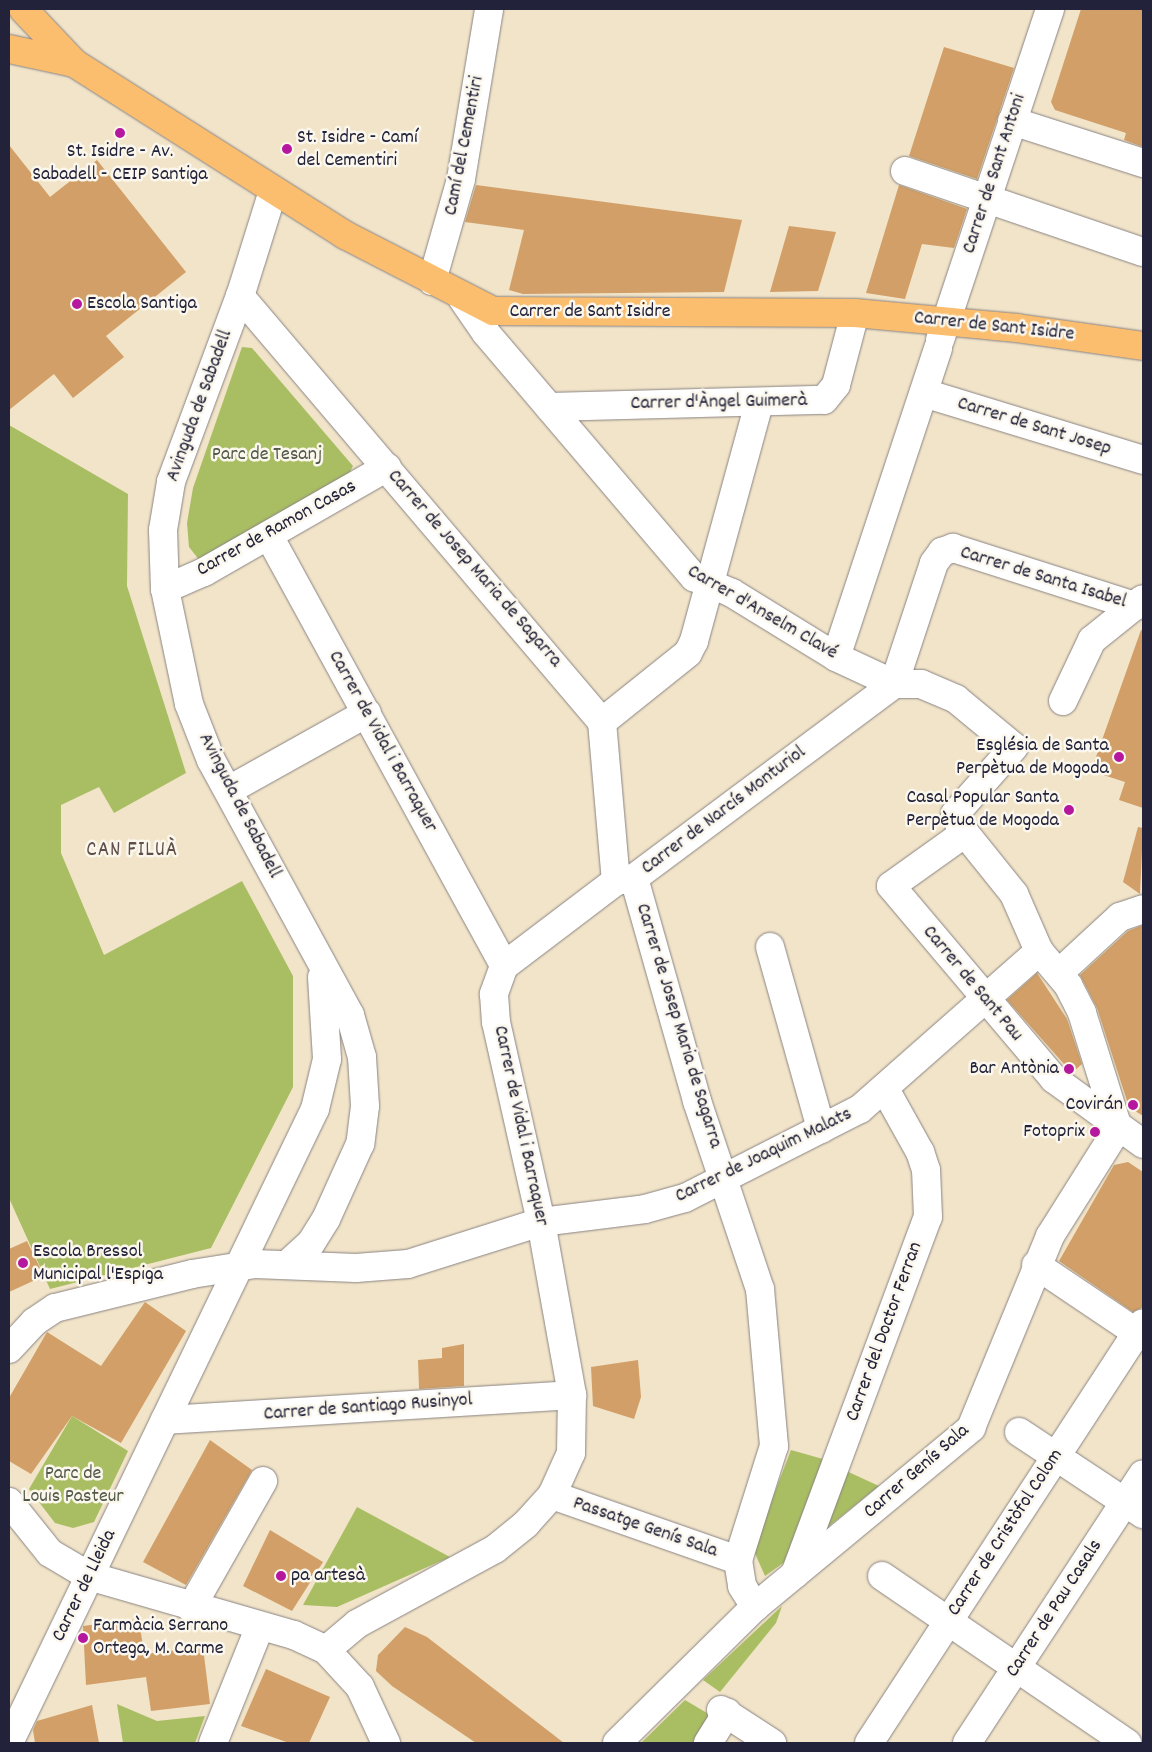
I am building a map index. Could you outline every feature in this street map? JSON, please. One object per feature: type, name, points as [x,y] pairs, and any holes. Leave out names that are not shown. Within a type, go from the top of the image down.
[{"type":"main road","name":"Carrer de Sant Isidre","points":[[23,9],[74,63],[273,191],[462,298],[512,314],[856,313],[941,336],[1143,346]]},
{"type":"main road","name":"Carrer de Sant Isidre","points":[[9,49],[74,63]]},
{"type":"street","name":"Camí del Cementiri","points":[[432,281],[461,179],[489,9]]},
{"type":"street","name":"Carrer de Sant Antoni","points":[[836,658],[1050,9]]},
{"type":"street","points":[[1012,121],[1143,163]]},
{"type":"street","points":[[905,171],[1143,252]]},
{"type":"street","name":"Avinguda de Sabadell","points":[[273,191],[240,296],[171,482],[163,530],[166,588],[189,704],[211,760],[350,1015],[362,1057],[365,1106],[360,1144],[350,1171],[311,1243],[289,1263]]},
{"type":"street","name":"Carrer de Josep Maria de Sagarra","points":[[240,296],[602,722],[625,879],[760,1289],[774,1446],[738,1560],[742,1586],[755,1607]]},
{"type":"street","name":"Carrer d'Anselm Clavé","points":[[462,298],[548,407],[682,566],[707,583],[732,593],[836,658],[894,684],[921,684],[956,699],[1014,747],[955,814],[965,833]]},
{"type":"street","name":"Carrer d'Àngel Guimerà","points":[[548,407],[812,402],[830,395],[856,313]]},
{"type":"street","name":"Carrer de Sant Josep","points":[[924,393],[1143,460]]},
{"type":"street","points":[[602,722],[688,653],[759,404]]},
{"type":"street","name":"Carrer de Ramon Casas","points":[[166,588],[269,536],[387,467]]},
{"type":"street","name":"Carrer de Vidal i Barraquer","points":[[269,536],[504,966],[494,994],[496,1022],[541,1222],[572,1395],[571,1453],[552,1495],[526,1524],[495,1549],[357,1624],[326,1650]]},
{"type":"street","name":"Carrer de Santa Isabel","points":[[894,684],[934,563],[953,548],[1139,603]]},
{"type":"street","points":[[1063,701],[1092,640],[1139,603]]},
{"type":"street","name":"Carrer de Narcís Monturiol","points":[[504,966],[894,684]]},
{"type":"street","points":[[229,790],[367,713]]},
{"type":"street","points":[[965,833],[1014,894],[1039,951],[1059,973],[1082,1013],[1102,1082],[1118,1128]]},
{"type":"street","name":"Carrer de Sant Pau","points":[[965,833],[891,886],[985,1000],[1054,1079],[1078,1100],[1143,1144]]},
{"type":"street","points":[[1059,973],[1120,917],[1143,910]]},
{"type":"street","points":[[770,947],[821,1129]]},
{"type":"street","name":"Carrer de Joaquim Malats","points":[[9,1349],[34,1322],[55,1308],[192,1274],[240,1267],[289,1263],[356,1268],[408,1264],[541,1222],[645,1209],[685,1198],[821,1129],[885,1090],[1039,951]]},
{"type":"street","name":"Avinguda de Sabadell","points":[[240,1267],[315,1109],[327,1059],[327,1003],[320,963]]},
{"type":"street","points":[[1078,1100],[1089,1097],[1102,1082]]},
{"type":"street","name":"Carrer del Doctor Ferran","points":[[794,1575],[928,1217],[923,1161],[885,1090]]},
{"type":"street","name":"Carrer Genís Sala","points":[[617,1743],[755,1607],[971,1428],[1036,1265],[1070,1200],[1118,1128]]},
{"type":"street","points":[[1036,1265],[1141,1331]]},
{"type":"street","name":"Carrer de Lleida","points":[[9,1743],[240,1267]]},
{"type":"street","name":"Carrer de Cristòfol Colom","points":[[870,1743],[1056,1457],[1141,1331]]},
{"type":"street","name":"Carrer de Santiago Rusinyol","points":[[165,1420],[572,1395]]},
{"type":"street","points":[[1019,1432],[1134,1508]]},
{"type":"street","name":"Carrer de Pau Casals","points":[[967,1743],[1014,1670],[1134,1508],[1143,1474]]},
{"type":"street","points":[[191,1608],[263,1481]]},
{"type":"street","name":"Passatge Genís Sala","points":[[552,1495],[738,1560]]},
{"type":"street","points":[[9,1502],[50,1553],[89,1576],[191,1608],[260,1626],[326,1650],[360,1688],[386,1743]]},
{"type":"street","points":[[882,1576],[1014,1670],[1125,1743]]},
{"type":"street","points":[[212,1743],[260,1626]]},
{"type":"street","points":[[708,1743],[724,1712],[772,1743]]},
{"type":"green space","name":"Parc de Tesanj","points":[[242,347],[252,348],[353,466],[347,478],[200,561],[189,547],[187,523],[193,488]]},
{"type":"green space","points":[[9,425],[128,494],[127,586],[186,773],[114,813],[99,787],[61,805],[61,853],[104,955],[242,881],[293,976],[293,1087],[211,1248],[50,1289],[9,1198]]},
{"type":"green space","name":"Parc de Louis Pasteur","points":[[72,1416],[128,1451],[94,1522],[73,1528],[55,1523],[29,1489]]},
{"type":"green space","points":[[791,1450],[830,1461],[793,1556],[765,1576],[753,1549]]},
{"type":"green space","points":[[842,1469],[879,1486],[814,1538]]},
{"type":"green space","points":[[357,1507],[450,1557],[337,1607],[303,1605]]},
{"type":"green space","points":[[782,1606],[776,1623],[720,1692],[703,1680]]},
{"type":"green space","points":[[685,1700],[712,1716],[695,1743],[641,1743]]},
{"type":"green space","points":[[117,1704],[157,1721],[205,1716],[195,1743],[123,1743]]},
{"type":"building","points":[[1081,9],[1143,9],[1143,147],[1124,140],[1126,133],[1055,110],[1051,102]]},
{"type":"building","points":[[944,47],[1014,68],[977,179],[909,156]]},
{"type":"building","name":"Escola Santiga","points":[[9,145],[50,197],[97,160],[186,272],[106,336],[124,357],[73,398],[54,374],[9,410]]},
{"type":"building","points":[[476,185],[742,220],[724,292],[523,294],[509,290],[524,230],[465,222]]},
{"type":"building","points":[[899,185],[967,209],[954,248],[922,244],[905,299],[866,293]]},
{"type":"building","points":[[789,226],[836,232],[818,291],[770,292]]},
{"type":"building","name":"Església de Santa Perpètua de Mogoda","points":[[1141,630],[1143,631],[1143,808],[1119,800],[1125,782],[1091,771]]},
{"type":"building","points":[[1138,827],[1143,828],[1140,894],[1123,882]]},
{"type":"building","points":[[1143,925],[1143,1116],[1129,1107],[1097,1008],[1080,975],[1128,931]]},
{"type":"building","points":[[1037,973],[1067,1019],[1082,1064],[1072,1073],[1007,1000]]},
{"type":"building","points":[[1128,1162],[1143,1172],[1143,1307],[1133,1312],[1059,1261],[1114,1165]]},
{"type":"building","name":"Escola Bressol Municipal l'Espiga","points":[[27,1241],[44,1276],[9,1292],[9,1249]]},
{"type":"building","points":[[145,1302],[186,1331],[121,1443],[72,1416],[31,1474],[9,1461],[9,1398],[47,1332],[101,1366]]},
{"type":"building","points":[[464,1344],[464,1386],[419,1389],[418,1360],[442,1358],[442,1348]]},
{"type":"building","points":[[638,1360],[641,1397],[634,1419],[593,1406],[591,1367]]},
{"type":"building","points":[[210,1440],[252,1470],[186,1585],[143,1562]]},
{"type":"building","points":[[270,1530],[323,1562],[292,1611],[243,1586]]},
{"type":"building","points":[[139,1619],[144,1654],[203,1647],[210,1704],[151,1711],[146,1677],[86,1685],[83,1626]]},
{"type":"building","points":[[405,1627],[427,1637],[564,1743],[476,1743],[392,1686],[376,1671],[378,1655]]},
{"type":"building","points":[[266,1669],[330,1697],[309,1743],[289,1743],[241,1726]]},
{"type":"building","points":[[92,1705],[99,1743],[35,1743],[33,1730],[37,1721]]},
{"type":"place","name":"St. Isidre - Av. Sabadell - CEIP Santiga","points":[[120,133]]},
{"type":"place","name":"St. Isidre - Camí del Cementiri","points":[[287,149]]},
{"type":"place","name":"Escola Santiga","points":[[77,304]]},
{"type":"place","name":"Església de Santa Perpètua de Mogoda","points":[[1119,757]]},
{"type":"place","name":"Casal Popular Santa Perpètua de Mogoda","points":[[1069,810]]},
{"type":"place","name":"Bar Antònia","points":[[1069,1069]]},
{"type":"place","name":"Covirán","points":[[1133,1105]]},
{"type":"place","name":"Fotoprix","points":[[1095,1132]]},
{"type":"place","name":"Escola Bressol Municipal l'Espiga","points":[[23,1263]]},
{"type":"place","name":"pa artesà","points":[[281,1576]]},
{"type":"place","name":"Farmàcia Serrano Ortega, M. Carme","points":[[83,1638]]},
{"type":"district","name":"CAN FILUÀ","points":[[132,851]]}]
